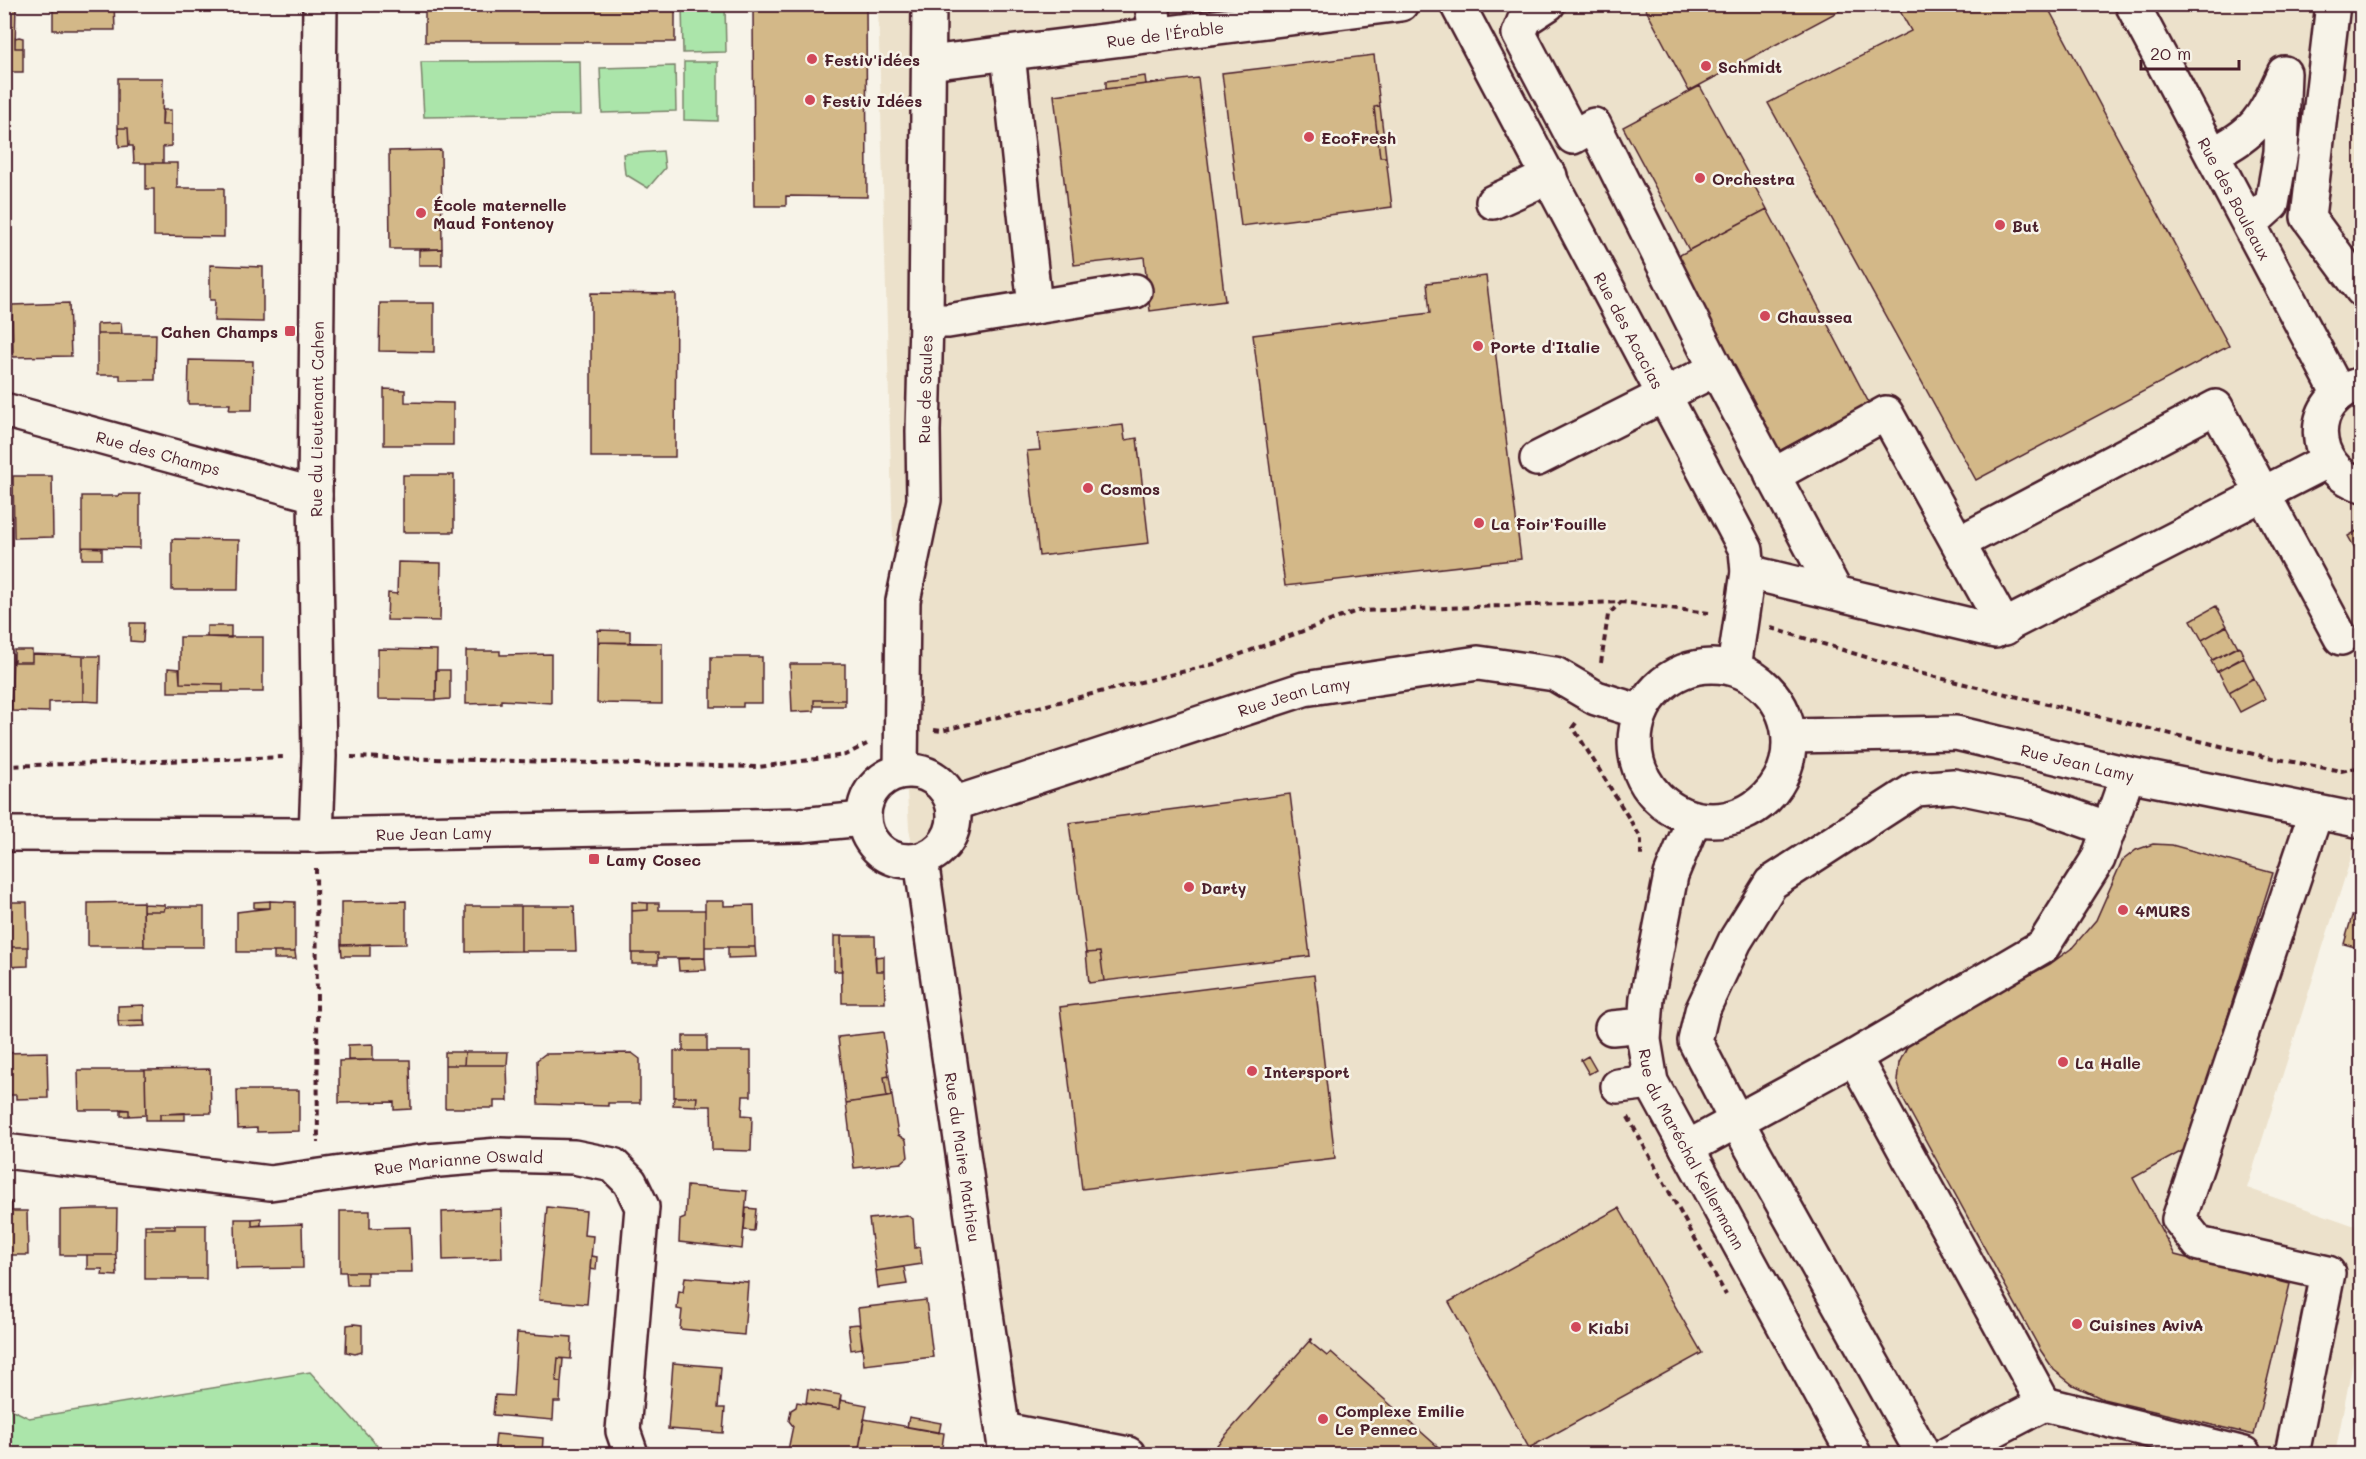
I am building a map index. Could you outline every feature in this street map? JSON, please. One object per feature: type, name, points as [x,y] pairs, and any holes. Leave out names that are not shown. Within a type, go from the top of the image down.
[{"type":"street","name":"Rue du Lieutenant Cahen","points":[[316,835],[319,756],[315,495],[320,4]]},
{"type":"street","name":"Rue de Saules","points":[[901,771],[903,601],[924,500],[929,4]]},
{"type":"street","name":"Rue de l'Érable","points":[[929,63],[1008,54],[1154,20],[1401,4]]},
{"type":"street","name":"Rue des Acacias","points":[[1457,4],[1746,550],[1748,572],[1734,668]]},
{"type":"street","points":[[1548,4],[1525,19],[1519,34],[1573,136]]},
{"type":"street","name":"Rue des Bouleaux","points":[[2132,4],[2250,224],[2350,389],[2322,418],[2321,447],[2328,461]]},
{"type":"street","points":[[2333,4],[2308,217],[2361,290]]},
{"type":"street","points":[[1008,54],[1035,307]]},
{"type":"street","points":[[2213,154],[2246,136],[2262,119],[2284,73],[2281,152],[2272,204],[2250,224]]},
{"type":"street","points":[[1493,202],[1544,166],[1573,136],[1594,125],[1716,369],[1835,591]]},
{"type":"street","points":[[926,321],[948,321],[1134,291]]},
{"type":"street","points":[[1537,459],[1716,369]]},
{"type":"street","points":[[1959,543],[2216,407],[2341,638]]},
{"type":"street","name":"Rue des Champs","points":[[4,410],[315,495]]},
{"type":"street","points":[[1772,476],[1886,413],[2005,628]]},
{"type":"street","points":[[1748,572],[1995,631],[2005,628],[2328,461],[2337,473],[2361,485]]},
{"type":"street","name":"Rue Jean Lamy","points":[[953,804],[1304,689],[1478,663],[1555,674],[1596,698],[1641,711]]},
{"type":"street","points":[[1709,665],[1734,668],[1767,687],[1782,708],[1790,736],[1788,760],[1779,784],[1760,805],[1728,819],[1694,819],[1665,804],[1643,779],[1634,746],[1641,711],[1658,687],[1684,670],[1709,665]]},
{"type":"street","name":"Rue Jean Lamy","points":[[1790,736],[1956,733],[2128,774],[2361,821]]},
{"type":"street","points":[[901,771],[922,772],[939,782],[953,804],[954,826],[938,852],[921,860],[895,860],[873,846],[863,819],[867,797],[882,779],[901,771]]},
{"type":"street","points":[[1687,1148],[1854,1057],[2043,946],[2098,859],[2128,774]]},
{"type":"street","points":[[1923,1455],[1736,1120],[1695,1041],[1701,1011],[1735,941],[1771,882],[1917,789],[1954,786],[2036,803],[2109,829]]},
{"type":"street","points":[[2292,1455],[2328,1273],[2199,1244],[2179,1219],[2316,812]]},
{"type":"street","name":"Rue Jean Lamy","points":[[4,834],[316,835],[801,825],[863,819]]},
{"type":"street","name":"Rue du Maréchal Kellermann","points":[[1694,819],[1671,875],[1628,1027],[1651,1082],[1854,1455]]},
{"type":"street","name":"Rue du Maire Mathieu","points":[[921,860],[1004,1442]]},
{"type":"street","points":[[1854,1057],[2044,1404]]},
{"type":"street","points":[[1618,1086],[1651,1082]]},
{"type":"street","name":"Rue Marianne Oswald","points":[[4,1151],[270,1183],[427,1161],[499,1155],[574,1157],[613,1165],[630,1182],[642,1207],[623,1431],[631,1455]]},
{"type":"street","points":[[1948,1455],[2044,1404],[2244,1455]]},
{"type":"street","points":[[1004,1442],[1128,1455]]},
{"type":"path","points":[[1621,602],[1608,615],[1596,698],[1573,727],[1641,838],[1641,860]]},
{"type":"path","points":[[316,835],[318,1176]]},
{"type":"shaded area","points":[[878,5],[2361,5],[2361,826],[2247,1188],[2361,1228],[2361,1320],[2335,1454],[1019,1454],[909,828],[893,542]]},
{"type":"green space","points":[[682,5],[725,5],[726,52],[683,53]]},
{"type":"green space","points":[[580,61],[581,115],[424,117],[421,62]]},
{"type":"green space","points":[[684,62],[718,62],[718,121],[684,120]]},
{"type":"green space","points":[[675,66],[676,111],[602,113],[600,68]]},
{"type":"green space","points":[[663,151],[665,168],[648,188],[625,174],[623,154]]},
{"type":"green space","points":[[310,1372],[385,1454],[5,1454],[5,1406],[29,1418]]},
{"type":"building","points":[[4,4],[16,4],[15,48],[23,48],[23,72],[4,72]]},
{"type":"building","points":[[53,4],[114,4],[115,30],[53,30]]},
{"type":"building","points":[[425,4],[675,4],[675,42],[425,42]]},
{"type":"building","name":"Festiv Idées","points":[[753,4],[866,4],[867,197],[786,196],[786,206],[754,206]]},
{"type":"building","name":"Schmidt","points":[[1643,4],[1852,4],[1689,91]]},
{"type":"building","name":"But","points":[[1912,4],[2046,4],[2229,346],[1976,480],[1768,103],[1911,31],[1900,11]]},
{"type":"building","points":[[15,38],[23,38],[23,48],[15,48]]},
{"type":"building","points":[[1374,55],[1380,106],[1374,107],[1380,157],[1386,157],[1392,207],[1241,226],[1222,73]]},
{"type":"building","points":[[1145,76],[1146,84],[1106,89],[1106,81]]},
{"type":"building","points":[[118,78],[163,78],[162,125],[171,125],[171,146],[163,147],[163,163],[134,163],[133,146],[129,146],[128,128],[118,128]]},
{"type":"building","points":[[1198,78],[1225,301],[1150,311],[1144,257],[1074,265],[1054,95]]},
{"type":"building","name":"Orchestra","points":[[1700,86],[1767,209],[1689,250],[1623,127]]},
{"type":"building","points":[[1380,106],[1386,157],[1380,157],[1374,107]]},
{"type":"building","points":[[163,110],[171,110],[171,125],[162,125]]},
{"type":"building","points":[[118,128],[128,128],[129,146],[119,147]]},
{"type":"building","points":[[441,150],[442,249],[390,249],[389,151]]},
{"type":"building","points":[[146,163],[177,163],[177,188],[224,188],[224,237],[154,236],[154,189],[146,189]]},
{"type":"building","points":[[8,177],[9,236],[4,236],[4,178]]},
{"type":"building","name":"Chaussea","points":[[1767,209],[1869,403],[1779,451],[1676,257]]},
{"type":"building","points":[[442,249],[442,265],[419,265],[419,250]]},
{"type":"building","points":[[210,265],[263,267],[263,322],[214,321],[215,300],[210,300]]},
{"type":"building","points":[[1486,276],[1521,559],[1285,586],[1253,335],[1430,313],[1427,283]]},
{"type":"building","points":[[591,293],[676,294],[675,457],[591,457]]},
{"type":"building","points":[[69,303],[71,356],[13,357],[12,305]]},
{"type":"building","points":[[380,303],[434,303],[434,352],[379,351]]},
{"type":"building","points":[[121,323],[122,334],[97,334],[97,324]]},
{"type":"building","points":[[97,334],[156,334],[155,380],[120,380],[120,375],[97,375]]},
{"type":"building","points":[[189,360],[253,361],[252,410],[229,410],[230,404],[188,404]]},
{"type":"building","points":[[384,389],[405,390],[405,402],[453,403],[453,445],[384,445]]},
{"type":"building","points":[[1123,425],[1125,440],[1137,438],[1149,543],[1039,556],[1027,451],[1040,450],[1038,434]]},
{"type":"building","points":[[403,475],[454,475],[454,532],[403,532]]},
{"type":"building","points":[[13,476],[52,476],[53,537],[14,538]]},
{"type":"building","points":[[119,494],[140,494],[140,548],[82,547],[82,496],[118,496]]},
{"type":"building","points":[[2362,528],[2362,556],[2360,557],[2348,536]]},
{"type":"building","points":[[172,539],[239,540],[238,590],[172,590]]},
{"type":"building","points":[[82,547],[102,548],[102,559],[82,559]]},
{"type":"building","points":[[398,562],[441,563],[440,621],[387,620],[388,593],[397,594]]},
{"type":"building","points":[[2216,606],[2227,626],[2202,640],[2191,620]]},
{"type":"building","points":[[130,623],[144,623],[143,642],[130,641]]},
{"type":"building","points":[[207,626],[231,626],[231,638],[207,637]]},
{"type":"building","points":[[2227,626],[2238,647],[2212,660],[2202,640]]},
{"type":"building","points":[[598,630],[630,631],[630,643],[598,642]]},
{"type":"building","points":[[180,637],[263,637],[263,692],[223,692],[223,684],[180,683]]},
{"type":"building","points":[[598,642],[662,643],[662,704],[597,703]]},
{"type":"building","points":[[2239,646],[2244,657],[2217,672],[2211,661]]},
{"type":"building","points":[[378,649],[437,650],[436,700],[378,699]]},
{"type":"building","points":[[14,650],[32,650],[32,662],[14,662]]},
{"type":"building","points":[[466,651],[500,651],[500,655],[551,654],[551,703],[501,700],[501,703],[466,704]]},
{"type":"building","points":[[13,654],[14,662],[32,662],[32,654],[83,656],[83,701],[49,702],[49,712],[11,711]]},
{"type":"building","points":[[83,656],[100,656],[99,702],[83,701]]},
{"type":"building","points":[[711,657],[762,657],[762,703],[743,703],[743,707],[711,707]]},
{"type":"building","points":[[2244,658],[2254,678],[2229,692],[2218,671]]},
{"type":"building","points":[[790,664],[845,664],[845,700],[814,700],[814,711],[792,712]]},
{"type":"building","points":[[168,668],[179,669],[180,683],[223,684],[223,692],[168,692]]},
{"type":"building","points":[[436,670],[450,670],[450,699],[436,700]]},
{"type":"building","points":[[2254,678],[2265,699],[2240,712],[2229,692]]},
{"type":"building","points":[[814,700],[845,700],[845,706],[814,706]]},
{"type":"building","name":"Darty","points":[[1290,794],[1310,956],[1104,981],[1100,952],[1086,953],[1069,823]]},
{"type":"building","points":[[2153,844],[2172,845],[2273,873],[2186,1149],[2133,1178],[2175,1255],[2290,1284],[2254,1435],[2103,1399],[2073,1385],[2054,1370],[2041,1351],[1903,1099],[1897,1081],[1899,1063],[1908,1045],[1922,1033],[2050,964],[2072,948],[2096,920],[2122,861],[2136,850]]},
{"type":"building","points":[[270,901],[295,902],[295,952],[237,952],[237,912],[270,908]]},
{"type":"building","points":[[270,901],[270,908],[254,908],[254,902]]},
{"type":"building","points":[[406,901],[406,944],[341,945],[341,902]]},
{"type":"building","points":[[705,901],[724,901],[724,906],[754,905],[755,947],[705,947]]},
{"type":"building","points":[[6,902],[27,902],[28,947],[4,947]]},
{"type":"building","points":[[143,902],[144,946],[88,946],[88,903]]},
{"type":"building","points":[[632,902],[648,903],[648,910],[632,911]]},
{"type":"building","points":[[648,903],[659,903],[659,910],[705,910],[705,958],[658,958],[658,953],[632,953],[632,911],[648,910]]},
{"type":"building","points":[[143,904],[165,905],[164,911],[143,911]]},
{"type":"building","points":[[466,906],[521,906],[521,951],[466,952]]},
{"type":"building","points":[[521,906],[574,906],[576,951],[521,951]]},
{"type":"building","points":[[165,907],[204,907],[204,947],[144,947],[143,911],[164,911]]},
{"type":"building","points":[[2352,916],[2362,919],[2362,949],[2344,944]]},
{"type":"building","points":[[2286,923],[2297,926],[2293,943],[2281,940]]},
{"type":"building","points":[[834,936],[841,936],[842,971],[834,971]]},
{"type":"building","points":[[841,936],[875,936],[876,971],[884,971],[885,1003],[842,1003]]},
{"type":"building","points":[[370,944],[370,956],[342,956],[341,945]]},
{"type":"building","points":[[4,947],[28,947],[28,966],[4,967]]},
{"type":"building","points":[[728,947],[755,947],[756,957],[728,958]]},
{"type":"building","points":[[274,952],[295,952],[296,959],[274,959]]},
{"type":"building","points":[[1100,952],[1104,981],[1089,983],[1086,953]]},
{"type":"building","points":[[632,953],[658,953],[658,964],[632,964]]},
{"type":"building","points":[[884,956],[884,971],[876,971],[875,957]]},
{"type":"building","points":[[705,958],[706,970],[679,971],[678,959]]},
{"type":"building","points":[[1314,975],[1335,1158],[1082,1189],[1060,1007]]},
{"type":"building","points":[[144,1005],[144,1020],[118,1021],[118,1006]]},
{"type":"building","points":[[144,1020],[145,1026],[119,1027],[118,1021]]},
{"type":"building","points":[[883,1032],[889,1076],[884,1077],[887,1097],[846,1103],[838,1037]]},
{"type":"building","points":[[683,1036],[707,1036],[707,1051],[683,1051]]},
{"type":"building","points":[[373,1044],[373,1060],[348,1060],[348,1045]]},
{"type":"building","points":[[674,1051],[751,1051],[751,1096],[743,1096],[742,1115],[752,1116],[751,1151],[712,1150],[711,1106],[696,1106],[697,1097],[674,1097]]},
{"type":"building","points":[[47,1052],[48,1098],[16,1099],[16,1095],[4,1095],[4,1053]]},
{"type":"building","points":[[445,1052],[465,1052],[464,1065],[445,1065]]},
{"type":"building","points":[[465,1052],[508,1052],[507,1065],[464,1065]]},
{"type":"building","points":[[632,1053],[640,1059],[640,1103],[608,1103],[608,1106],[538,1104],[537,1060],[545,1054]]},
{"type":"building","points":[[1588,1056],[1596,1070],[1589,1074],[1581,1060]]},
{"type":"building","points":[[410,1060],[411,1109],[394,1110],[394,1102],[339,1103],[339,1061]]},
{"type":"building","points":[[445,1065],[507,1065],[508,1101],[494,1101],[494,1108],[445,1108]]},
{"type":"building","points":[[210,1069],[211,1113],[160,1114],[160,1120],[146,1120],[145,1070]]},
{"type":"building","points":[[78,1070],[145,1070],[146,1115],[129,1116],[129,1110],[79,1110]]},
{"type":"building","points":[[889,1076],[892,1096],[887,1097],[884,1077]]},
{"type":"building","points":[[237,1090],[299,1090],[299,1131],[257,1132],[257,1128],[238,1129]]},
{"type":"building","points":[[892,1096],[898,1135],[906,1140],[908,1157],[901,1163],[854,1168],[846,1103]]},
{"type":"building","points":[[674,1097],[697,1097],[696,1106],[673,1105]]},
{"type":"building","points":[[121,1109],[129,1110],[129,1116],[121,1116]]},
{"type":"building","points":[[185,1113],[185,1120],[160,1120],[160,1114]]},
{"type":"building","points":[[687,1186],[747,1191],[742,1249],[679,1242],[680,1220],[685,1218]]},
{"type":"building","points":[[4,1202],[12,1202],[12,1211],[4,1211]]},
{"type":"building","points":[[547,1207],[586,1211],[584,1235],[593,1236],[587,1304],[539,1300]]},
{"type":"building","points":[[746,1208],[756,1209],[754,1231],[744,1230]]},
{"type":"building","name":"Kiabi","points":[[1619,1208],[1702,1353],[1529,1448],[1449,1302]]},
{"type":"building","points":[[117,1209],[116,1255],[60,1255],[60,1210]]},
{"type":"building","points":[[501,1209],[502,1258],[443,1260],[442,1212]]},
{"type":"building","points":[[4,1211],[27,1211],[28,1255],[4,1255]]},
{"type":"building","points":[[340,1211],[370,1211],[370,1228],[410,1227],[412,1272],[340,1272]]},
{"type":"building","points":[[907,1215],[913,1219],[915,1248],[920,1247],[922,1264],[876,1271],[869,1219]]},
{"type":"building","points":[[261,1218],[261,1225],[252,1226],[252,1219]]},
{"type":"building","points":[[235,1219],[252,1219],[252,1226],[302,1224],[303,1268],[236,1269]]},
{"type":"building","points":[[145,1225],[175,1225],[175,1229],[145,1229]]},
{"type":"building","points":[[175,1225],[206,1225],[206,1279],[145,1279],[145,1229],[175,1229]]},
{"type":"building","points":[[87,1255],[116,1255],[117,1276],[102,1275],[103,1269],[87,1269]]},
{"type":"building","points":[[591,1256],[597,1257],[596,1270],[590,1269]]},
{"type":"building","points":[[904,1267],[907,1284],[878,1288],[876,1271]]},
{"type":"building","points":[[346,1272],[367,1272],[367,1285],[347,1285]]},
{"type":"building","points":[[685,1277],[748,1282],[744,1335],[680,1329],[682,1310],[677,1309],[679,1291],[683,1292]]},
{"type":"building","points":[[926,1300],[933,1357],[864,1365],[858,1308]]},
{"type":"building","points":[[859,1324],[863,1348],[851,1350],[848,1325]]},
{"type":"building","points":[[347,1325],[362,1325],[362,1352],[355,1354],[346,1352]]},
{"type":"building","points":[[517,1333],[572,1337],[571,1359],[558,1358],[556,1381],[561,1382],[560,1402],[554,1402],[553,1420],[493,1415],[495,1395],[513,1396]]},
{"type":"building","name":"Complexe Emilie Le Pennec","points":[[1312,1338],[1310,1342],[1327,1356],[1331,1352],[1446,1454],[1209,1454]]},
{"type":"building","points":[[558,1358],[563,1359],[561,1382],[556,1381]]},
{"type":"building","points":[[673,1363],[721,1367],[718,1408],[725,1408],[723,1433],[668,1429]]},
{"type":"building","points":[[808,1389],[841,1395],[839,1409],[806,1403]]},
{"type":"building","points":[[840,1400],[867,1405],[858,1454],[816,1454],[788,1450],[793,1426],[789,1421],[791,1410],[796,1407],[797,1402],[839,1409]]},
{"type":"building","points":[[909,1417],[941,1423],[939,1433],[907,1427]]},
{"type":"building","points":[[864,1419],[944,1433],[941,1454],[858,1454]]},
{"type":"building","points":[[496,1434],[543,1438],[542,1454],[494,1454]]},
{"type":"place","name":"Festiv'idées","points":[[812,59]]},
{"type":"place","name":"Schmidt","points":[[1706,66]]},
{"type":"place","name":"Festiv Idées","points":[[810,100]]},
{"type":"place","name":"EcoFresh","points":[[1309,137]]},
{"type":"place","name":"Orchestra","points":[[1700,178]]},
{"type":"place","name":"École maternelle Maud Fontenoy","points":[[421,213]]},
{"type":"place","name":"But","points":[[2000,225]]},
{"type":"place","name":"Chaussea","points":[[1765,316]]},
{"type":"place","name":"Cahen Champs","points":[[290,331]]},
{"type":"place","name":"Porte d'Italie","points":[[1478,346]]},
{"type":"place","name":"Cosmos","points":[[1088,488]]},
{"type":"place","name":"La Foir'Fouille","points":[[1479,523]]},
{"type":"place","name":"Lamy Cosec","points":[[594,859]]},
{"type":"place","name":"Darty","points":[[1189,887]]},
{"type":"place","name":"4MURS","points":[[2123,910]]},
{"type":"place","name":"La Halle","points":[[2063,1062]]},
{"type":"place","name":"Intersport","points":[[1252,1071]]},
{"type":"place","name":"Cuisines AvivA","points":[[2077,1324]]},
{"type":"place","name":"Kiabi","points":[[1576,1327]]},
{"type":"place","name":"Complexe Emilie Le Pennec","points":[[1323,1419]]}]
